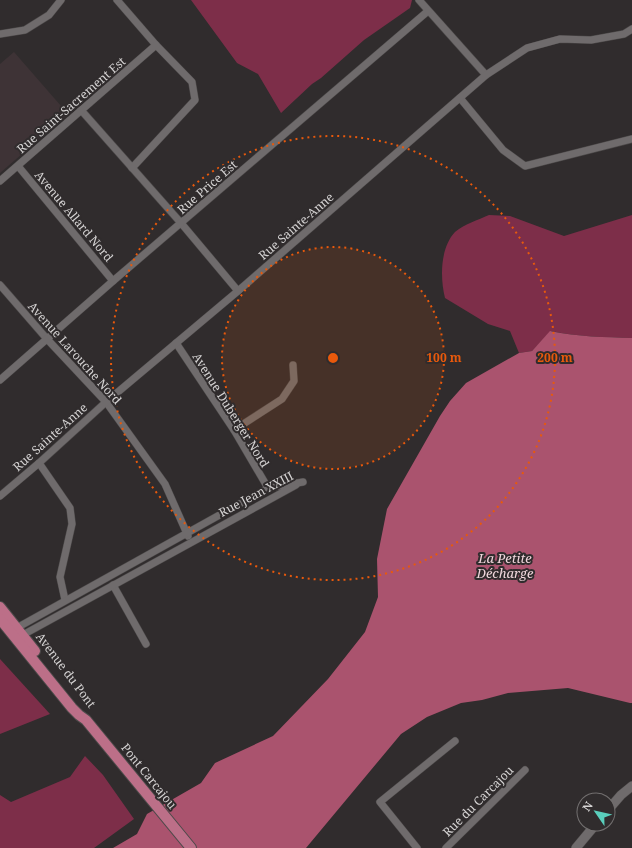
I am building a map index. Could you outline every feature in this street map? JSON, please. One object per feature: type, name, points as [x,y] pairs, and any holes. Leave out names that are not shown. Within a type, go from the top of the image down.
[{"type":"main road","name":"Avenue du Pont","points":[[0,607],[16,633],[72,708],[86,720]]},
{"type":"main road","name":"Avenue du Pont","points":[[0,619],[16,633]]},
{"type":"main road","name":"Pont Carcajou","points":[[86,720],[191,848]]},
{"type":"street","points":[[0,34],[25,30],[49,15],[61,0]]},
{"type":"street","points":[[117,0],[156,45],[192,82],[195,100],[132,168]]},
{"type":"street","points":[[419,0],[486,76]]},
{"type":"street","name":"Rue Price Est","points":[[0,380],[428,11]]},
{"type":"street","name":"Rue Sainte-Anne","points":[[0,496],[106,402],[238,291],[486,76],[527,48],[560,39],[591,40],[624,34],[632,29]]},
{"type":"street","name":"Rue Saint-Sacrement Est","points":[[0,181],[156,45]]},
{"type":"street","points":[[460,98],[503,150],[525,166],[632,139]]},
{"type":"street","points":[[81,110],[181,223],[238,291]]},
{"type":"street","name":"Avenue Allard Nord","points":[[18,166],[113,281]]},
{"type":"street","name":"Avenue Larouche Nord","points":[[0,285],[47,339],[106,402],[165,484],[191,542]]},
{"type":"street","name":"Avenue Duberger Nord","points":[[176,343],[234,430],[268,488]]},
{"type":"street","points":[[234,430],[282,399],[294,381],[293,365]]},
{"type":"street","points":[[39,463],[70,508],[72,524],[60,577],[66,600]]},
{"type":"street","name":"Rue Jean XXIII","points":[[303,482],[113,585],[16,633],[66,600],[186,532],[268,488],[303,482]]},
{"type":"street","points":[[113,585],[146,644]]},
{"type":"street","points":[[416,848],[380,802],[455,741]]},
{"type":"street","name":"Rue du Carcajou","points":[[446,848],[525,770]]},
{"type":"street","points":[[616,801],[632,786]]},
{"type":"street","points":[[576,848],[589,832]]},
{"type":"shaded area","points":[[191,0],[412,0],[410,8],[364,40],[321,78],[312,84],[281,113],[258,74],[237,63]]},
{"type":"shaded area","points":[[14,52],[68,114],[0,173],[0,64]]},
{"type":"shaded area","points":[[489,215],[510,216],[564,236],[632,215],[632,338],[581,336],[551,331],[532,351],[519,353],[510,331],[488,324],[445,298],[442,282],[442,264],[446,246],[455,232],[471,222]]},
{"type":"shaded area","points":[[0,659],[50,714],[0,734]]},
{"type":"shaded area","points":[[85,756],[103,775],[134,819],[94,848],[0,848],[0,795],[11,802],[70,777]]},
{"type":"water","name":"La Petite Décharge","points":[[550,331],[581,336],[632,338],[632,703],[568,688],[508,693],[482,700],[461,703],[427,717],[401,734],[306,848],[113,848],[137,834],[147,814],[201,783],[215,763],[273,736],[328,679],[365,632],[378,597],[377,559],[387,509],[440,416],[450,401],[466,383],[519,353],[532,351]]}]
